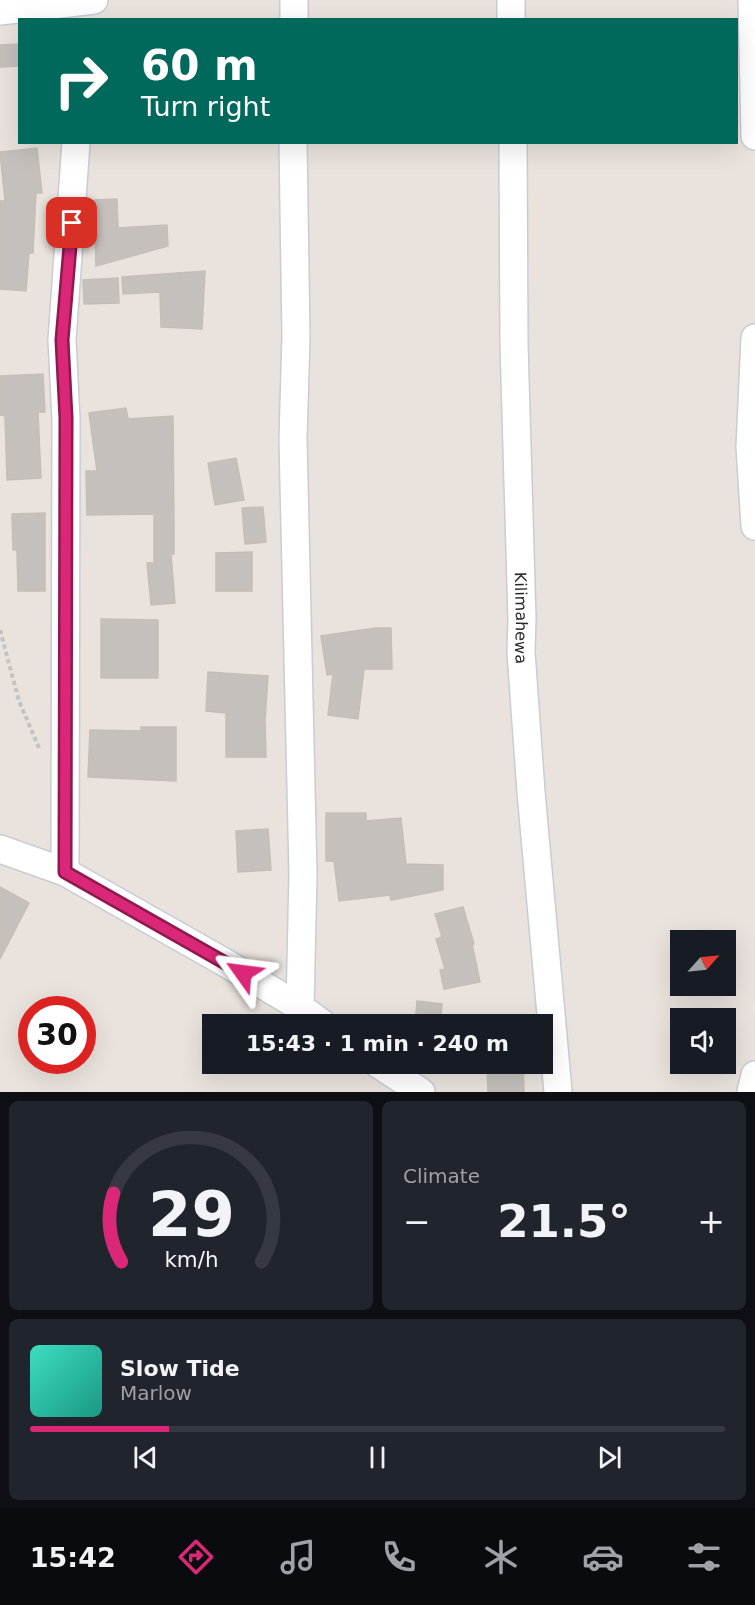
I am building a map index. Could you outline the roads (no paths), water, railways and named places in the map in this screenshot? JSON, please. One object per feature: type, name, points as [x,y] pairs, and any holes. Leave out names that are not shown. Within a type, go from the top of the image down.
[{"type":"street","points":[[294,0],[294,18]]},
{"type":"street","points":[[511,0],[511,18]]},
{"type":"street","points":[[752,0],[755,136]]},
{"type":"street","points":[[0,11],[79,5]]},
{"type":"street","points":[[65,872],[66,418],[62,340],[76,144]]},
{"type":"street","points":[[293,144],[296,337],[293,439],[303,874],[300,1007]]},
{"type":"street","name":"Kilimahewa","points":[[513,144],[514,354],[521,652],[558,1092]]},
{"type":"street","points":[[755,338],[750,447],[755,526]]},
{"type":"street","points":[[0,849],[65,872],[224,962],[309,1014]]},
{"type":"street","points":[[393,1074],[421,1092]]},
{"type":"street","points":[[751,1092],[755,1075]]}]
